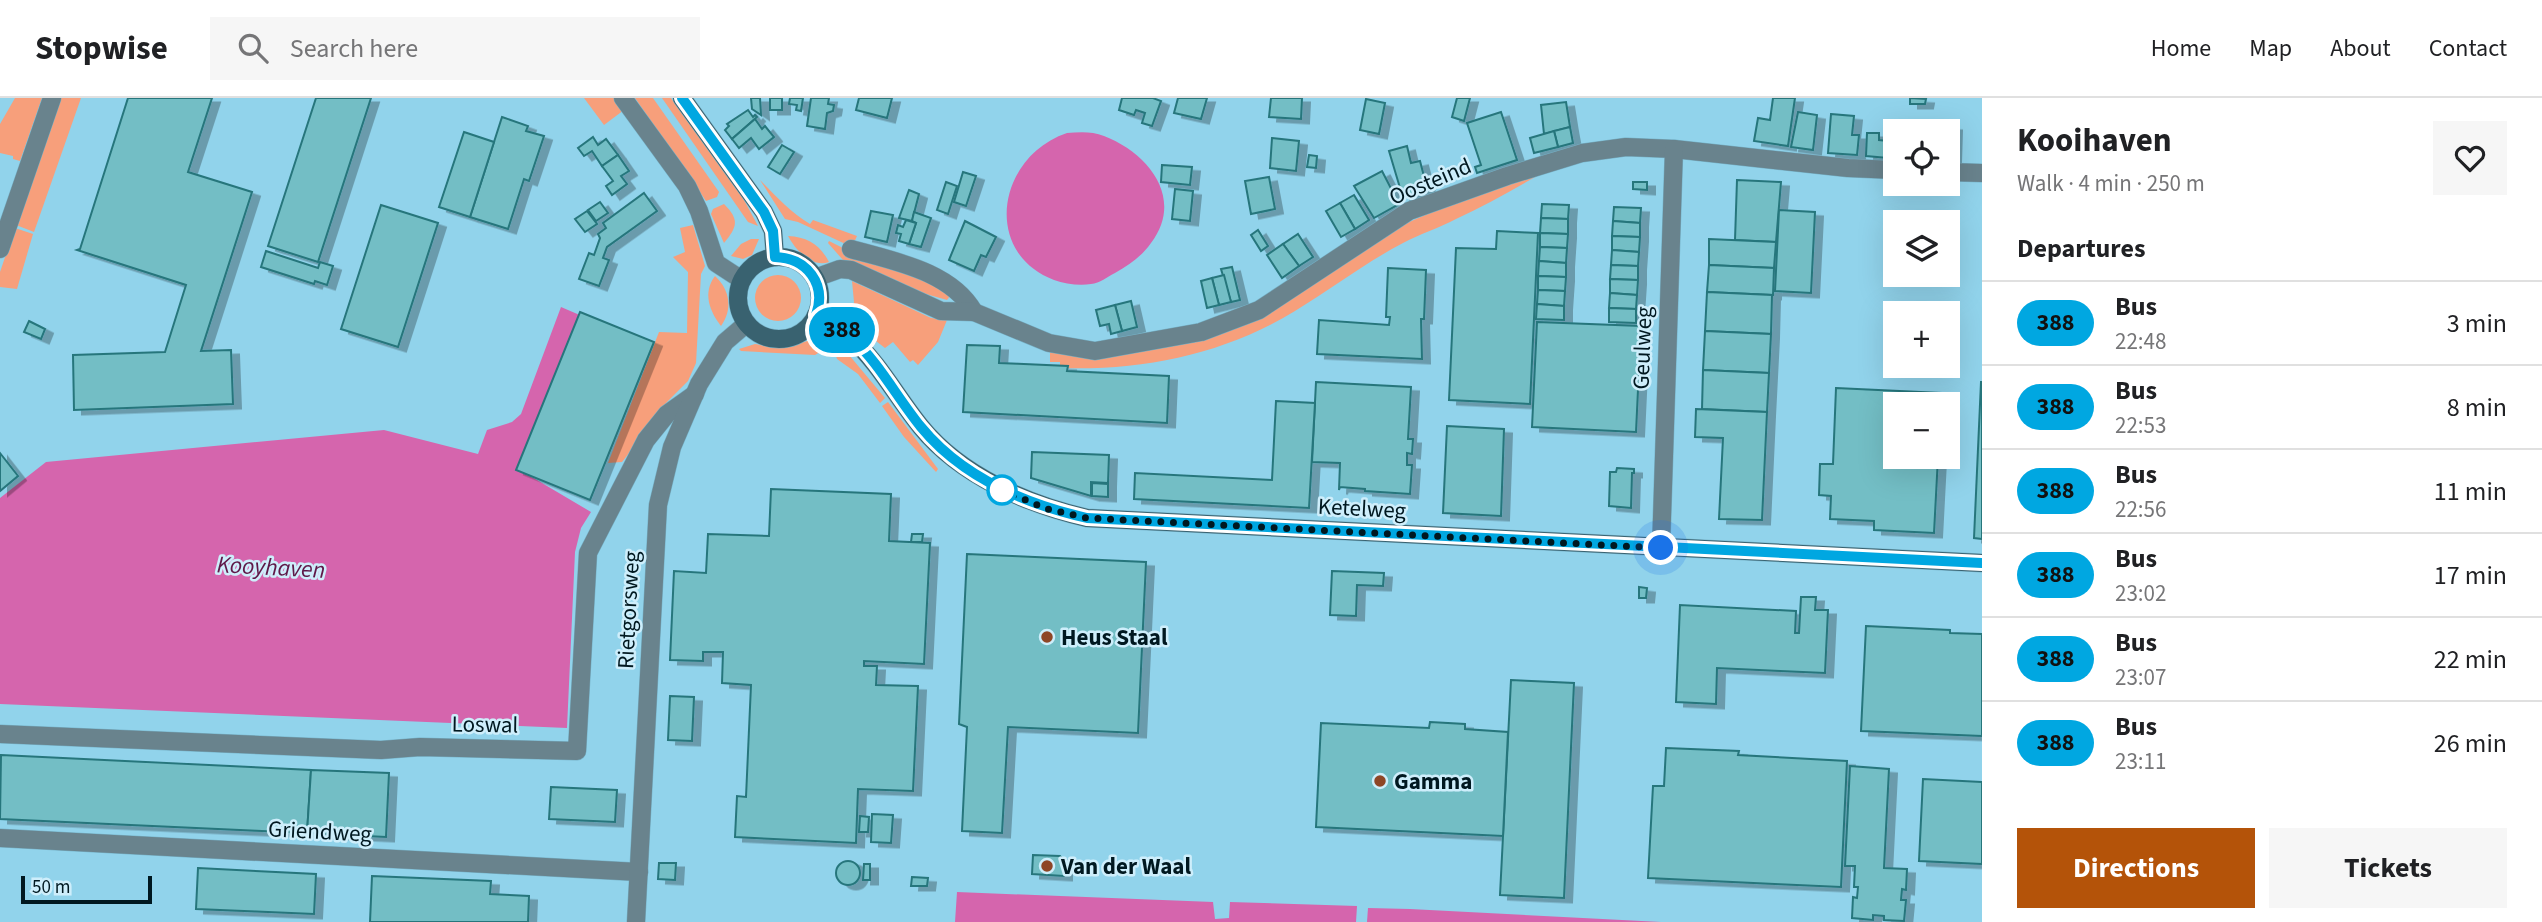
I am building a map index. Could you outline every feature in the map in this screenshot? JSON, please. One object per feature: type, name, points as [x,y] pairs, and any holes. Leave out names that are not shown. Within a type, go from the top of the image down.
[{"type":"street","points":[[0,249],[52,98]]},
{"type":"street","points":[[623,98],[687,186],[699,211],[716,263],[742,280]]},
{"type":"street","points":[[682,98],[764,212],[773,231],[775,257]]},
{"type":"street","name":"Oosteind","points":[[815,278],[840,269],[850,270],[940,311],[974,312],[1049,343],[1095,351],[1201,332],[1259,310],[1409,211],[1582,153],[1626,147],[1674,149],[1883,169]]},
{"type":"street","name":"Geulweg","points":[[1661,548],[1674,149]]},
{"type":"street","points":[[1960,172],[1982,173]]},
{"type":"street","name":"Oosteind","points":[[851,249],[908,266],[953,286],[974,312]]},
{"type":"street","points":[[775,257],[798,262],[815,278],[820,297],[816,315],[810,325],[801,333],[784,339],[760,335],[746,324],[737,302],[742,280],[755,264],[775,257]]},
{"type":"street","name":"Ketelweg","points":[[816,315],[840,328],[854,340],[922,429],[948,454],[1002,490],[1047,509],[1087,518],[1982,563]]},
{"type":"street","name":"Rietgorsweg","points":[[636,922],[658,505],[672,447],[695,394],[726,342],[746,324]]},
{"type":"street","name":"Loswal","points":[[0,734],[382,750],[420,747],[577,751],[588,553],[646,440],[667,414],[695,394]]},
{"type":"street","name":"Griendweg","points":[[0,838],[639,872]]},
{"type":"shaded area","points":[[15,98],[42,98],[20,161],[0,153],[0,124]]},
{"type":"shaded area","points":[[60,98],[81,98],[34,232],[16,225]]},
{"type":"shaded area","points":[[584,98],[615,98],[624,110],[604,125]]},
{"type":"shaded area","points":[[635,98],[653,98],[719,192],[717,197],[706,201]]},
{"type":"shaded area","points":[[662,98],[671,98],[743,198],[758,226],[748,222]]},
{"type":"shaded area","points":[[1541,174],[1478,209],[1403,243],[1268,326],[1212,349],[1152,363],[1121,366],[1060,368],[1060,362],[1050,362],[1050,342],[1113,356],[1178,343],[1387,232],[1472,194]]},
{"type":"shaded area","points":[[760,180],[810,224],[813,220],[857,236],[852,247],[798,222],[785,219]]},
{"type":"shaded area","points":[[724,204],[733,215],[735,223],[724,243],[711,214],[713,209]]},
{"type":"shaded area","points":[[693,225],[705,266],[701,274],[696,363],[688,381],[667,402],[622,462],[608,463],[659,332],[687,333],[688,272],[673,257],[685,252],[680,228]]},
{"type":"shaded area","points":[[15,228],[33,234],[17,289],[0,287],[0,272]]},
{"type":"shaded area","points":[[788,236],[813,243],[829,262],[817,263],[805,257]]},
{"type":"shaded area","points":[[751,239],[759,239],[752,255],[743,259],[731,256],[741,244]]},
{"type":"shaded area","points":[[829,241],[849,251],[926,278],[950,296],[947,300],[926,294],[843,260]]},
{"type":"shaded area","points":[[778,275],[794,282],[801,298],[794,314],[778,321],[762,314],[755,298],[762,282]]},
{"type":"shaded area","points":[[715,276],[724,287],[728,300],[727,313],[721,326],[708,296]]},
{"type":"shaded area","points":[[852,281],[931,318],[947,320],[938,342],[918,365],[913,360],[910,362],[893,342],[885,348],[850,321],[854,302]]},
{"type":"shaded area","points":[[815,339],[827,340],[815,355],[739,349],[755,344],[781,348]]},
{"type":"shaded area","points":[[839,347],[885,398],[880,403],[858,374],[837,359],[835,353]]},
{"type":"shaded area","points":[[888,402],[938,469],[936,472],[904,437],[882,406]]},
{"type":"water","points":[[1067,133],[1095,133],[1120,144],[1147,165],[1163,194],[1161,226],[1147,248],[1126,266],[1091,284],[1068,284],[1054,280],[1031,267],[1016,248],[1008,227],[1007,205],[1013,182],[1026,162],[1044,145]]},
{"type":"water","name":"Kooyhaven","points":[[561,307],[582,316],[520,470],[591,512],[581,528],[575,552],[567,728],[0,704],[0,498],[46,462],[384,430],[478,454],[487,430],[512,422],[521,414]]},
{"type":"water","points":[[957,892],[1213,902],[1215,919],[1229,918],[1230,902],[1357,906],[1356,922],[955,922]]},
{"type":"water","points":[[1368,908],[1410,909],[1661,922],[1367,922]]},
{"type":"building","points":[[128,98],[212,98],[188,172],[252,192],[201,351],[231,350],[233,404],[74,410],[73,355],[165,352],[186,285],[77,250],[80,249]]},
{"type":"building","points":[[316,98],[371,98],[318,262],[268,246]]},
{"type":"building","points":[[751,98],[760,98],[761,115],[752,109]]},
{"type":"building","points":[[770,98],[782,98],[782,110],[770,110]]},
{"type":"building","points":[[790,98],[803,98],[801,111],[796,110],[797,105],[789,104]]},
{"type":"building","points":[[811,98],[829,98],[828,104],[834,105],[833,111],[827,113],[825,129],[807,126]]},
{"type":"building","points":[[859,98],[892,98],[887,118],[856,110]]},
{"type":"building","points":[[1122,98],[1153,98],[1161,101],[1152,126],[1142,123],[1145,113],[1136,110],[1134,115],[1119,110]]},
{"type":"building","points":[[1178,98],[1207,98],[1201,119],[1174,113]]},
{"type":"building","points":[[1271,98],[1302,98],[1301,119],[1269,117]]},
{"type":"building","points":[[1457,98],[1470,98],[1464,121],[1452,117]]},
{"type":"building","points":[[1773,98],[1795,98],[1788,146],[1754,141],[1758,118],[1770,120]]},
{"type":"building","points":[[1910,98],[1926,99],[1925,104],[1910,104]]},
{"type":"building","points":[[1366,99],[1385,103],[1379,134],[1360,130]]},
{"type":"building","points":[[1566,102],[1570,127],[1544,134],[1541,105]]},
{"type":"building","points":[[748,110],[753,117],[757,117],[732,139],[725,130],[729,126],[727,124]]},
{"type":"building","points":[[1501,112],[1517,160],[1477,173],[1475,167],[1481,165],[1467,123]]},
{"type":"building","points":[[1798,112],[1817,115],[1813,150],[1791,147]]},
{"type":"building","points":[[1831,114],[1854,116],[1852,135],[1859,135],[1857,155],[1828,153]]},
{"type":"building","points":[[502,117],[528,126],[526,131],[544,136],[529,181],[524,179],[508,229],[470,217]]},
{"type":"building","points":[[755,119],[762,129],[765,126],[774,137],[759,149],[751,138],[739,148],[732,139]]},
{"type":"building","points":[[1570,127],[1573,143],[1558,147],[1554,131]]},
{"type":"building","points":[[1554,131],[1558,147],[1534,153],[1530,138]]},
{"type":"building","points":[[464,132],[494,142],[470,217],[439,207]]},
{"type":"building","points":[[1867,133],[1879,133],[1879,140],[1883,140],[1883,158],[1866,156]]},
{"type":"building","points":[[593,137],[598,145],[606,139],[618,155],[602,166],[592,151],[584,156],[578,148]]},
{"type":"building","points":[[1272,138],[1299,141],[1296,171],[1270,168]]},
{"type":"building","points":[[782,145],[794,152],[780,174],[768,167]]},
{"type":"building","points":[[1407,146],[1411,163],[1420,161],[1427,188],[1403,198],[1389,151]]},
{"type":"building","points":[[618,155],[629,171],[621,176],[627,184],[612,195],[606,186],[613,181],[602,166]]},
{"type":"building","points":[[1309,155],[1317,156],[1316,168],[1307,167]]},
{"type":"building","points":[[1162,165],[1192,167],[1190,185],[1161,182]]},
{"type":"building","points":[[1382,171],[1399,204],[1374,218],[1354,186]]},
{"type":"building","points":[[963,172],[976,176],[966,206],[954,202]]},
{"type":"building","points":[[1269,177],[1275,209],[1251,214],[1245,181]]},
{"type":"building","points":[[1737,180],[1781,182],[1776,242],[1735,240]]},
{"type":"building","points":[[946,182],[957,186],[948,214],[937,210]]},
{"type":"building","points":[[1633,182],[1647,182],[1647,190],[1633,189]]},
{"type":"building","points":[[1175,189],[1193,191],[1190,221],[1172,219]]},
{"type":"building","points":[[909,190],[919,194],[912,221],[899,218]]},
{"type":"building","points":[[644,193],[657,211],[607,247],[603,258],[609,260],[599,286],[579,279],[589,253],[594,255],[600,238],[598,234],[606,228],[603,223]]},
{"type":"building","points":[[1354,195],[1369,220],[1355,229],[1340,203]]},
{"type":"building","points":[[600,202],[608,213],[596,221],[588,210]]},
{"type":"building","points":[[1340,203],[1355,229],[1341,237],[1326,211]]},
{"type":"building","points":[[1542,204],[1569,205],[1568,219],[1541,218]]},
{"type":"building","points":[[381,205],[438,223],[398,347],[341,329]]},
{"type":"building","points":[[1614,207],[1641,208],[1640,223],[1613,221]]},
{"type":"building","points":[[1779,210],[1815,212],[1811,293],[1775,291]]},
{"type":"building","points":[[587,211],[597,224],[585,232],[575,219]]},
{"type":"building","points":[[871,211],[893,215],[887,242],[865,237]]},
{"type":"building","points":[[914,212],[931,218],[921,247],[909,244],[916,223],[912,221]]},
{"type":"building","points":[[1541,218],[1568,219],[1568,234],[1540,233]]},
{"type":"building","points":[[906,220],[916,223],[909,244],[899,241],[901,234],[896,233],[898,225],[903,227]]},
{"type":"building","points":[[965,221],[996,237],[986,257],[981,255],[974,271],[949,260]]},
{"type":"building","points":[[1613,221],[1640,223],[1640,237],[1612,236]]},
{"type":"building","points":[[1258,230],[1268,246],[1261,251],[1251,235]]},
{"type":"building","points":[[1497,231],[1538,233],[1530,404],[1449,400],[1456,248],[1496,249]]},
{"type":"building","points":[[1540,233],[1568,234],[1567,248],[1540,247]]},
{"type":"building","points":[[1298,234],[1313,257],[1299,266],[1283,244]]},
{"type":"building","points":[[1612,236],[1640,237],[1639,252],[1612,250]]},
{"type":"building","points":[[1709,239],[1776,242],[1774,268],[1709,265]]},
{"type":"building","points":[[1283,244],[1299,266],[1282,278],[1267,255]]},
{"type":"building","points":[[1540,247],[1567,248],[1566,263],[1539,261]]},
{"type":"building","points":[[1612,250],[1639,252],[1638,266],[1611,265]]},
{"type":"building","points":[[266,251],[318,268],[320,262],[333,266],[327,285],[315,281],[314,284],[261,267]]},
{"type":"building","points":[[1539,261],[1566,263],[1566,277],[1538,276]]},
{"type":"building","points":[[1611,265],[1638,266],[1638,280],[1610,279]]},
{"type":"building","points":[[1709,265],[1774,268],[1773,295],[1707,292]]},
{"type":"building","points":[[1232,267],[1240,300],[1231,302],[1221,269]]},
{"type":"building","points":[[1388,268],[1426,270],[1424,319],[1421,319],[1422,359],[1317,354],[1319,320],[1389,325],[1390,317],[1386,317]]},
{"type":"building","points":[[1224,275],[1231,302],[1219,305],[1212,278]]},
{"type":"building","points":[[1538,276],[1566,277],[1565,291],[1538,290]]},
{"type":"building","points":[[1212,278],[1219,305],[1207,308],[1201,281]]},
{"type":"building","points":[[1610,279],[1638,280],[1637,295],[1610,293]]},
{"type":"building","points":[[1538,290],[1565,291],[1564,306],[1537,304]]},
{"type":"building","points":[[1707,292],[1772,295],[1771,334],[1705,331]]},
{"type":"building","points":[[1610,293],[1637,295],[1636,309],[1609,308]]},
{"type":"building","points":[[1131,301],[1137,327],[1122,331],[1115,305]]},
{"type":"building","points":[[1537,304],[1564,306],[1564,320],[1536,319]]},
{"type":"building","points":[[1115,305],[1122,331],[1111,334],[1109,324],[1100,326],[1096,310]]},
{"type":"building","points":[[1609,308],[1636,309],[1636,323],[1609,322]]},
{"type":"building","points":[[580,312],[654,342],[590,500],[516,470]]},
{"type":"building","points":[[29,321],[45,329],[41,339],[24,332]]},
{"type":"building","points":[[1537,322],[1641,326],[1636,432],[1532,427]]},
{"type":"building","points":[[1705,331],[1771,334],[1769,373],[1703,370]]},
{"type":"building","points":[[967,345],[1000,346],[999,363],[1068,366],[1067,371],[1169,376],[1167,423],[963,412]]},
{"type":"building","points":[[1703,370],[1769,373],[1767,412],[1702,409]]},
{"type":"building","points":[[1316,382],[1411,387],[1408,439],[1413,439],[1412,454],[1407,453],[1407,465],[1412,465],[1410,494],[1340,487],[1339,490],[1340,463],[1312,462]]},
{"type":"building","points":[[1982,382],[1982,539],[1974,538]]},
{"type":"building","points":[[1836,388],[1920,392],[1883,392],[1883,469],[1937,469],[1934,533],[1874,530],[1874,521],[1830,519],[1831,496],[1819,495],[1820,464],[1833,464]]},
{"type":"building","points":[[1276,401],[1315,403],[1309,508],[1134,499],[1135,473],[1272,480]]},
{"type":"building","points":[[1696,409],[1767,412],[1762,520],[1719,519],[1723,438],[1695,437]]},
{"type":"building","points":[[1447,426],[1504,429],[1501,516],[1443,513]]},
{"type":"building","points":[[1032,452],[1109,455],[1108,483],[1091,482],[1091,496],[1031,478]]},
{"type":"building","points":[[0,453],[18,476],[0,491]]},
{"type":"building","points":[[1617,468],[1634,469],[1631,508],[1609,506],[1610,472],[1616,472]]},
{"type":"building","points":[[1092,483],[1108,484],[1108,497],[1092,496]]},
{"type":"building","points":[[771,489],[891,494],[889,541],[930,543],[924,664],[864,661],[864,666],[877,666],[876,685],[918,686],[913,791],[858,789],[856,843],[735,837],[737,796],[746,797],[751,685],[722,683],[723,652],[703,652],[703,661],[670,660],[674,571],[706,573],[708,534],[769,536]]},
{"type":"building","points":[[912,534],[923,534],[922,542],[911,542]]},
{"type":"building","points":[[967,554],[1146,562],[1138,733],[1008,727],[1002,833],[962,831],[967,727],[959,724]]},
{"type":"building","points":[[1332,571],[1384,573],[1383,586],[1357,585],[1356,616],[1330,615]]},
{"type":"building","points":[[1639,587],[1647,588],[1646,598],[1639,598]]},
{"type":"building","points":[[1801,597],[1816,597],[1815,610],[1828,610],[1825,673],[1717,668],[1716,704],[1676,702],[1680,605],[1796,611],[1795,633],[1799,633]]},
{"type":"building","points":[[1866,626],[1982,634],[1982,736],[1861,731]]},
{"type":"building","points":[[1511,680],[1574,683],[1564,898],[1500,895]]},
{"type":"building","points":[[670,696],[694,697],[692,741],[668,740]]},
{"type":"building","points":[[1430,722],[1465,724],[1465,729],[1508,732],[1503,836],[1316,827],[1321,723],[1429,728]]},
{"type":"building","points":[[1666,748],[1739,751],[1738,755],[1847,761],[1841,887],[1648,878],[1653,786],[1664,786]]},
{"type":"building","points":[[1,755],[311,770],[307,833],[0,819]]},
{"type":"building","points":[[1850,766],[1889,769],[1884,868],[1907,869],[1906,890],[1902,889],[1901,900],[1906,900],[1904,921],[1884,920],[1884,916],[1873,915],[1873,920],[1852,918],[1853,897],[1857,898],[1858,887],[1854,887],[1855,866],[1845,866]]},
{"type":"building","points":[[311,770],[389,773],[386,837],[307,833]]},
{"type":"building","points":[[1923,779],[1982,782],[1982,864],[1919,861]]},
{"type":"building","points":[[551,787],[617,790],[615,822],[549,819]]},
{"type":"building","points":[[872,814],[893,815],[891,843],[871,842]]},
{"type":"building","points":[[860,816],[869,817],[868,832],[859,832]]},
{"type":"building","points":[[1033,855],[1060,856],[1064,861],[1064,876],[1032,874]]},
{"type":"building","points":[[848,861],[857,864],[860,873],[857,882],[848,885],[839,882],[836,873],[839,864]]},
{"type":"building","points":[[659,863],[676,863],[675,880],[658,879]]},
{"type":"building","points":[[864,864],[870,864],[870,880],[863,880]]},
{"type":"building","points":[[198,868],[316,874],[314,914],[196,909]]},
{"type":"building","points":[[372,876],[491,881],[490,894],[529,896],[528,922],[370,922]]},
{"type":"building","points":[[912,877],[928,878],[927,886],[911,886]]},
{"type":"bus line","name":"388","points":[[682,98],[764,212],[773,231],[775,257],[798,262],[815,278],[820,297],[816,315],[840,328],[854,340],[922,429],[948,454],[1002,490],[1047,509],[1087,518],[1982,563]]},
{"type":"place","name":"Heus Staal","points":[[1047,637]]},
{"type":"place","name":"Gamma","points":[[1380,781]]},
{"type":"place","name":"Van der Waal","points":[[1047,866]]},
{"type":"route","points":[[1002,490],[1047,509],[1087,518],[1661,548]]}]
